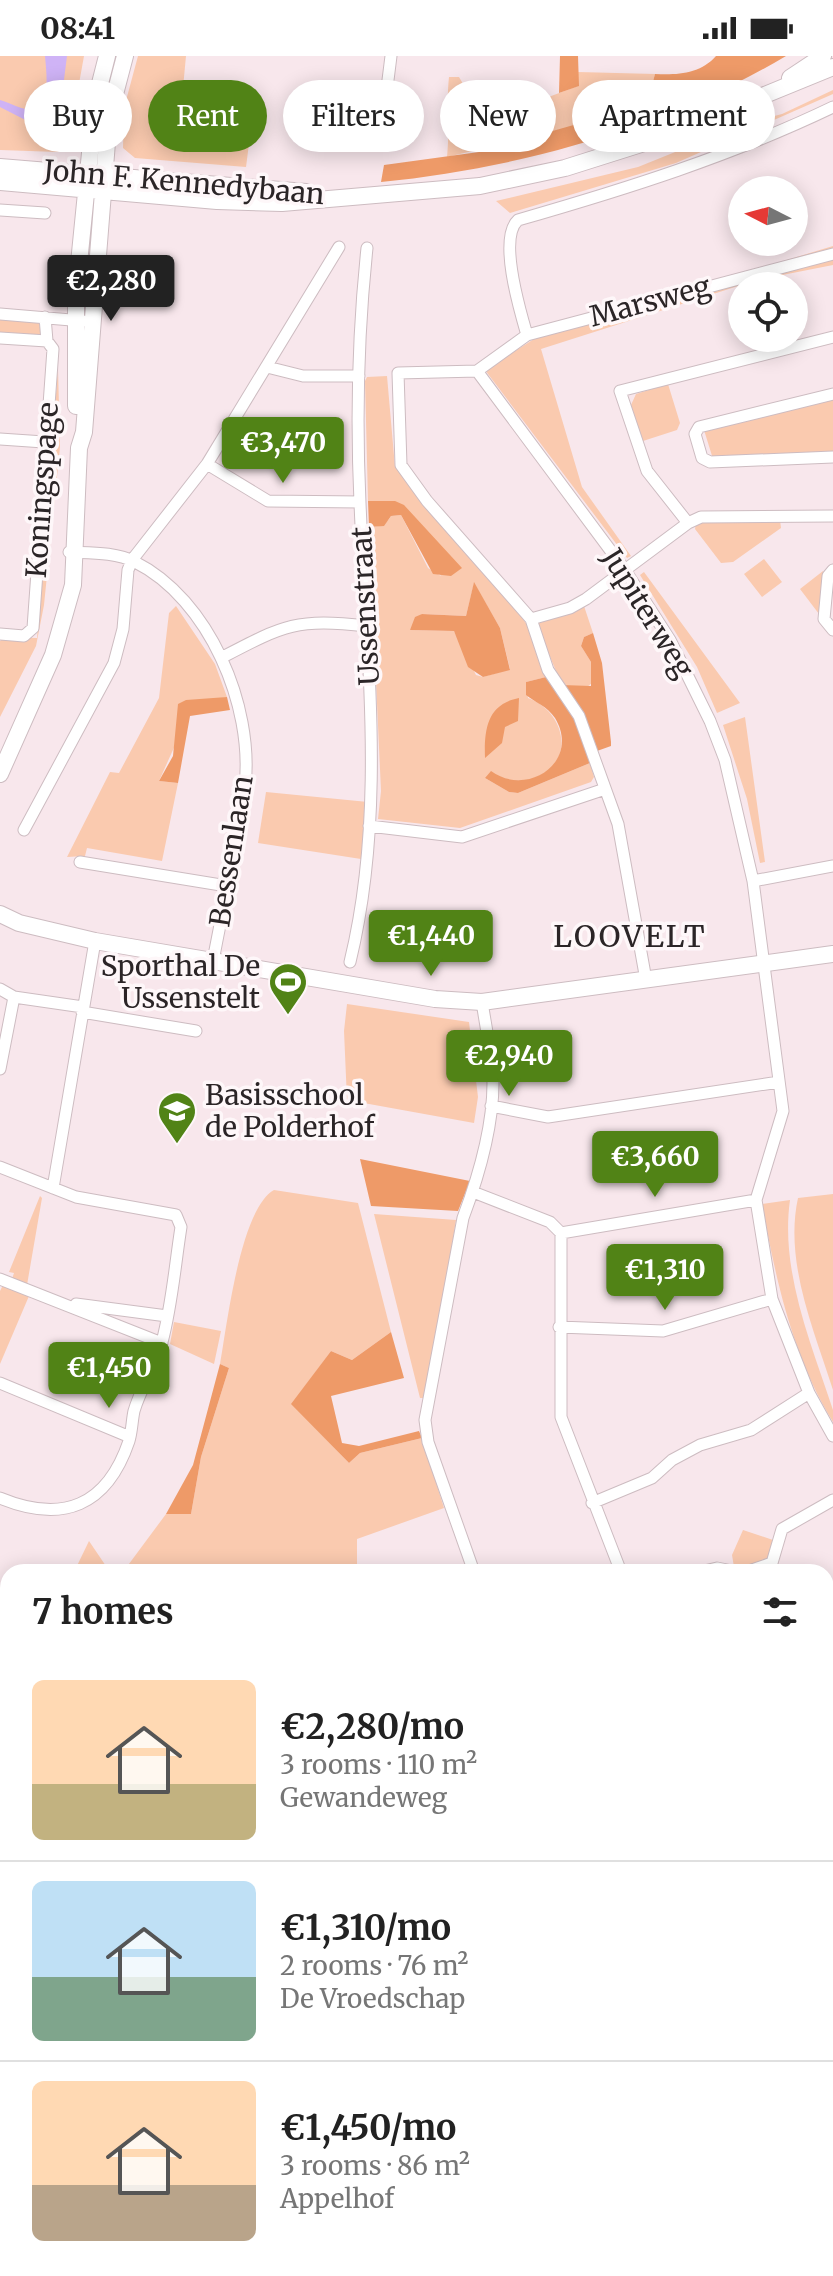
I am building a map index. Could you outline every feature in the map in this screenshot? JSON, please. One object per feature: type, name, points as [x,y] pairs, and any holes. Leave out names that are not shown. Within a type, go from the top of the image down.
[{"type":"street","points":[[0,774],[53,655],[67,601],[91,322],[95,103],[107,56]]},
{"type":"street","points":[[79,448],[73,320],[95,183],[125,56]]},
{"type":"street","points":[[388,80],[391,56]]},
{"type":"street","points":[[784,85],[823,56]]},
{"type":"street","points":[[784,85],[833,67]]},
{"type":"street","name":"John F. Kennedybaan","points":[[0,167],[95,183],[269,202],[480,186],[565,168],[660,138],[784,85]]},
{"type":"street","points":[[527,335],[514,291],[510,232],[518,220],[691,167],[766,139],[833,107]]},
{"type":"street","name":"John F. Kennedybaan","points":[[0,182],[95,183]]},
{"type":"street","points":[[0,210],[45,213]]},
{"type":"street","points":[[24,830],[114,663],[122,638],[128,570],[132,560],[207,464],[339,247]]},
{"type":"street","name":"Ussenstraat","points":[[350,962],[369,826],[373,759],[360,502],[358,333],[367,248]]},
{"type":"street","name":"Marsweg","points":[[477,371],[527,335],[833,254]]},
{"type":"street","points":[[0,314],[91,322]]},
{"type":"street","name":"Koningspage","points":[[0,634],[24,636],[33,628],[53,349],[47,341],[45,317]]},
{"type":"street","points":[[688,523],[647,471],[620,391],[833,337]]},
{"type":"street","points":[[0,338],[47,341]]},
{"type":"street","points":[[267,367],[303,376],[359,376]]},
{"type":"street","points":[[477,371],[398,373],[401,465],[427,501],[531,619],[548,670],[579,716],[618,824],[646,980]]},
{"type":"street","name":"Jupiterweg","points":[[477,371],[625,570],[670,640],[710,721],[737,803],[753,881],[783,1111],[756,1200]]},
{"type":"street","points":[[833,394],[699,427],[695,434],[702,458],[710,462],[833,457]]},
{"type":"street","points":[[0,439],[44,442]]},
{"type":"street","points":[[207,464],[268,501],[360,502]]},
{"type":"street","points":[[531,619],[570,608],[688,523],[701,517],[833,516]]},
{"type":"street","name":"Bessenlaan","points":[[72,552],[132,560],[163,579],[184,600],[221,658],[239,711],[245,785],[213,961]]},
{"type":"street","points":[[833,570],[828,576],[824,619],[833,630]]},
{"type":"street","points":[[221,658],[271,632],[305,621],[367,626]]},
{"type":"street","points":[[0,752],[21,721]]},
{"type":"street","points":[[369,826],[462,837],[605,789]]},
{"type":"street","points":[[80,862],[227,886]]},
{"type":"street","points":[[753,881],[833,866]]},
{"type":"street","points":[[0,903],[29,924]]},
{"type":"street","points":[[0,914],[95,941],[435,999],[482,1002],[833,954]]},
{"type":"street","points":[[53,1188],[95,941]]},
{"type":"street","points":[[0,989],[14,997],[196,1031]]},
{"type":"street","points":[[0,1069],[14,997]]},
{"type":"street","points":[[471,1564],[428,1442],[425,1420],[463,1218],[473,1192],[491,1106],[491,1064],[482,1002]]},
{"type":"street","points":[[491,1106],[548,1117],[779,1082]]},
{"type":"street","points":[[0,1167],[76,1197],[176,1215],[181,1227],[162,1343],[134,1412],[130,1437],[111,1481],[88,1501],[52,1511],[29,1509],[0,1498]]},
{"type":"street","points":[[473,1192],[550,1222],[561,1233],[561,1417],[618,1564]]},
{"type":"street","points":[[561,1233],[756,1200],[772,1299],[809,1393],[833,1436]]},
{"type":"street","points":[[0,1279],[162,1343]]},
{"type":"street","points":[[559,1327],[663,1331],[772,1299]]},
{"type":"street","points":[[62,1303],[167,1316]]},
{"type":"street","points":[[0,1383],[130,1437]]},
{"type":"street","points":[[592,1503],[652,1478],[672,1460],[700,1445],[751,1430],[809,1393]]},
{"type":"street","points":[[777,1564],[782,1529],[833,1500]]},
{"type":"shaded area","points":[[0,56],[84,56],[80,80],[24,80],[24,151],[0,150]]},
{"type":"shaded area","points":[[45,56],[67,56],[64,80],[47,79]]},
{"type":"shaded area","points":[[138,56],[186,56],[184,80],[148,80],[148,152],[248,152],[246,167],[135,158],[128,152],[132,152],[132,80]]},
{"type":"shaded area","points":[[560,56],[578,56],[579,80],[572,80],[572,88],[559,93]]},
{"type":"shaded area","points":[[716,56],[786,56],[744,80],[653,80],[655,74],[688,72]]},
{"type":"shaded area","points":[[578,72],[655,74],[653,80],[578,80]]},
{"type":"shaded area","points":[[572,88],[572,127],[556,132],[556,94]]},
{"type":"shaded area","points":[[833,90],[833,94],[775,119],[775,116]]},
{"type":"shaded area","points":[[0,100],[24,109],[24,119],[0,107]]},
{"type":"shaded area","points":[[572,125],[572,146],[556,150],[556,130]]},
{"type":"shaded area","points":[[447,152],[468,152],[447,157]]},
{"type":"shaded area","points":[[479,152],[550,152],[486,167],[381,182],[384,165]]},
{"type":"shaded area","points":[[675,152],[701,152],[676,163],[510,213],[496,201],[638,167]]},
{"type":"shaded area","points":[[833,246],[833,265],[798,272],[747,272],[808,256]]},
{"type":"shaded area","points":[[728,278],[728,289],[541,349],[582,487],[631,556],[627,558],[485,370],[542,334]]},
{"type":"shaded area","points":[[0,318],[38,320],[42,335],[0,332]]},
{"type":"shaded area","points":[[58,368],[60,447],[44,605],[36,646],[0,717],[0,641],[5,637],[37,638]]},
{"type":"shaded area","points":[[387,376],[395,467],[528,626],[546,677],[526,682],[528,698],[551,714],[558,725],[561,749],[557,761],[548,771],[529,780],[485,778],[509,792],[518,793],[590,763],[594,777],[591,782],[460,828],[378,819],[381,791],[369,527],[382,525],[391,516],[401,515],[428,568],[441,576],[394,501],[368,501],[367,377]],"holes":[[[474,583],[500,628],[510,669],[483,677],[476,675],[454,631],[410,630],[422,614],[466,616]]]},
{"type":"shaded area","points":[[668,384],[680,423],[677,430],[643,441],[631,405],[636,394]]},
{"type":"shaded area","points":[[833,397],[833,454],[713,459],[704,430]]},
{"type":"shaded area","points":[[368,501],[395,501],[404,505],[462,568],[451,576],[433,574],[401,515],[391,516],[384,526],[369,527]]},
{"type":"shaded area","points":[[780,520],[781,528],[733,562],[721,563],[695,529],[696,523]]},
{"type":"shaded area","points":[[764,559],[782,582],[762,597],[744,574]]},
{"type":"shaded area","points":[[823,571],[825,575],[819,614],[800,589]]},
{"type":"shaded area","points":[[644,572],[740,703],[717,713],[697,667],[640,575]]},
{"type":"shaded area","points":[[474,582],[500,628],[510,670],[483,677],[468,667],[454,631],[410,630],[415,617],[422,614],[466,616]]},
{"type":"shaded area","points":[[176,606],[215,664],[227,697],[194,703],[159,781],[178,783],[162,861],[87,848],[85,856],[67,857],[110,772],[119,773],[159,698],[169,613]]},
{"type":"shaded area","points":[[584,606],[593,633],[584,637],[581,646],[591,662],[593,682],[586,688],[562,685],[536,624],[538,620]]},
{"type":"shaded area","points":[[593,633],[602,663],[611,742],[611,746],[597,751],[578,704],[562,685],[591,686],[591,662],[581,646],[584,637]]},
{"type":"shaded area","points":[[546,677],[576,721],[590,763],[518,793],[509,792],[485,778],[491,771],[505,778],[520,780],[534,777],[547,771],[556,761],[561,748],[561,734],[555,718],[526,695],[526,682]]},
{"type":"shaded area","points":[[227,697],[230,710],[190,716],[178,783],[159,781],[173,756],[178,704],[186,700]]},
{"type":"shaded area","points":[[519,698],[518,721],[505,727],[502,743],[485,758],[485,738],[494,712],[508,701]]},
{"type":"shaded area","points":[[745,717],[765,862],[760,863],[747,799],[723,725]]},
{"type":"shaded area","points":[[266,792],[368,802],[361,859],[258,843]]},
{"type":"shaded area","points":[[347,1004],[469,1022],[478,1097],[474,1123],[347,1100],[344,1031]]},
{"type":"shaded area","points":[[360,1159],[470,1181],[458,1211],[371,1206]]},
{"type":"shaded area","points":[[274,1190],[358,1203],[391,1332],[352,1360],[331,1351],[292,1404],[349,1463],[360,1453],[422,1438],[444,1508],[357,1539],[357,1564],[129,1564],[166,1514],[191,1514],[201,1457],[229,1368],[220,1364],[237,1270],[252,1220],[262,1201]]},
{"type":"shaded area","points":[[833,1194],[833,1390],[803,1296],[795,1247],[795,1222],[798,1198]]},
{"type":"shaded area","points":[[40,1196],[27,1285],[12,1279],[14,1273],[9,1272]]},
{"type":"shaded area","points":[[790,1200],[788,1227],[793,1280],[833,1410],[833,1422],[796,1344],[767,1232],[762,1204]]},
{"type":"shaded area","points":[[374,1214],[456,1220],[439,1329],[424,1398],[420,1398]]},
{"type":"shaded area","points":[[3,1285],[29,1296],[0,1364],[0,1291]]},
{"type":"shaded area","points":[[174,1322],[221,1331],[214,1364],[170,1344]]},
{"type":"shaded area","points":[[391,1332],[404,1378],[331,1396],[342,1443],[359,1446],[419,1431],[422,1438],[360,1453],[349,1463],[291,1404],[331,1351],[352,1360]]},
{"type":"shaded area","points":[[220,1364],[229,1368],[201,1457],[191,1514],[166,1514],[193,1465]]},
{"type":"shaded area","points":[[743,1530],[773,1540],[769,1559],[756,1564],[734,1564],[732,1555]]},
{"type":"shaded area","points":[[89,1541],[105,1564],[78,1564]]},
{"type":"place","name":"Sporthal De Ussenstelt","points":[[288,1016]]},
{"type":"place","name":"Basisschool de Polderhof","points":[[177,1145]]},
{"type":"district","name":"LOOVELT","points":[[630,936]]}]
